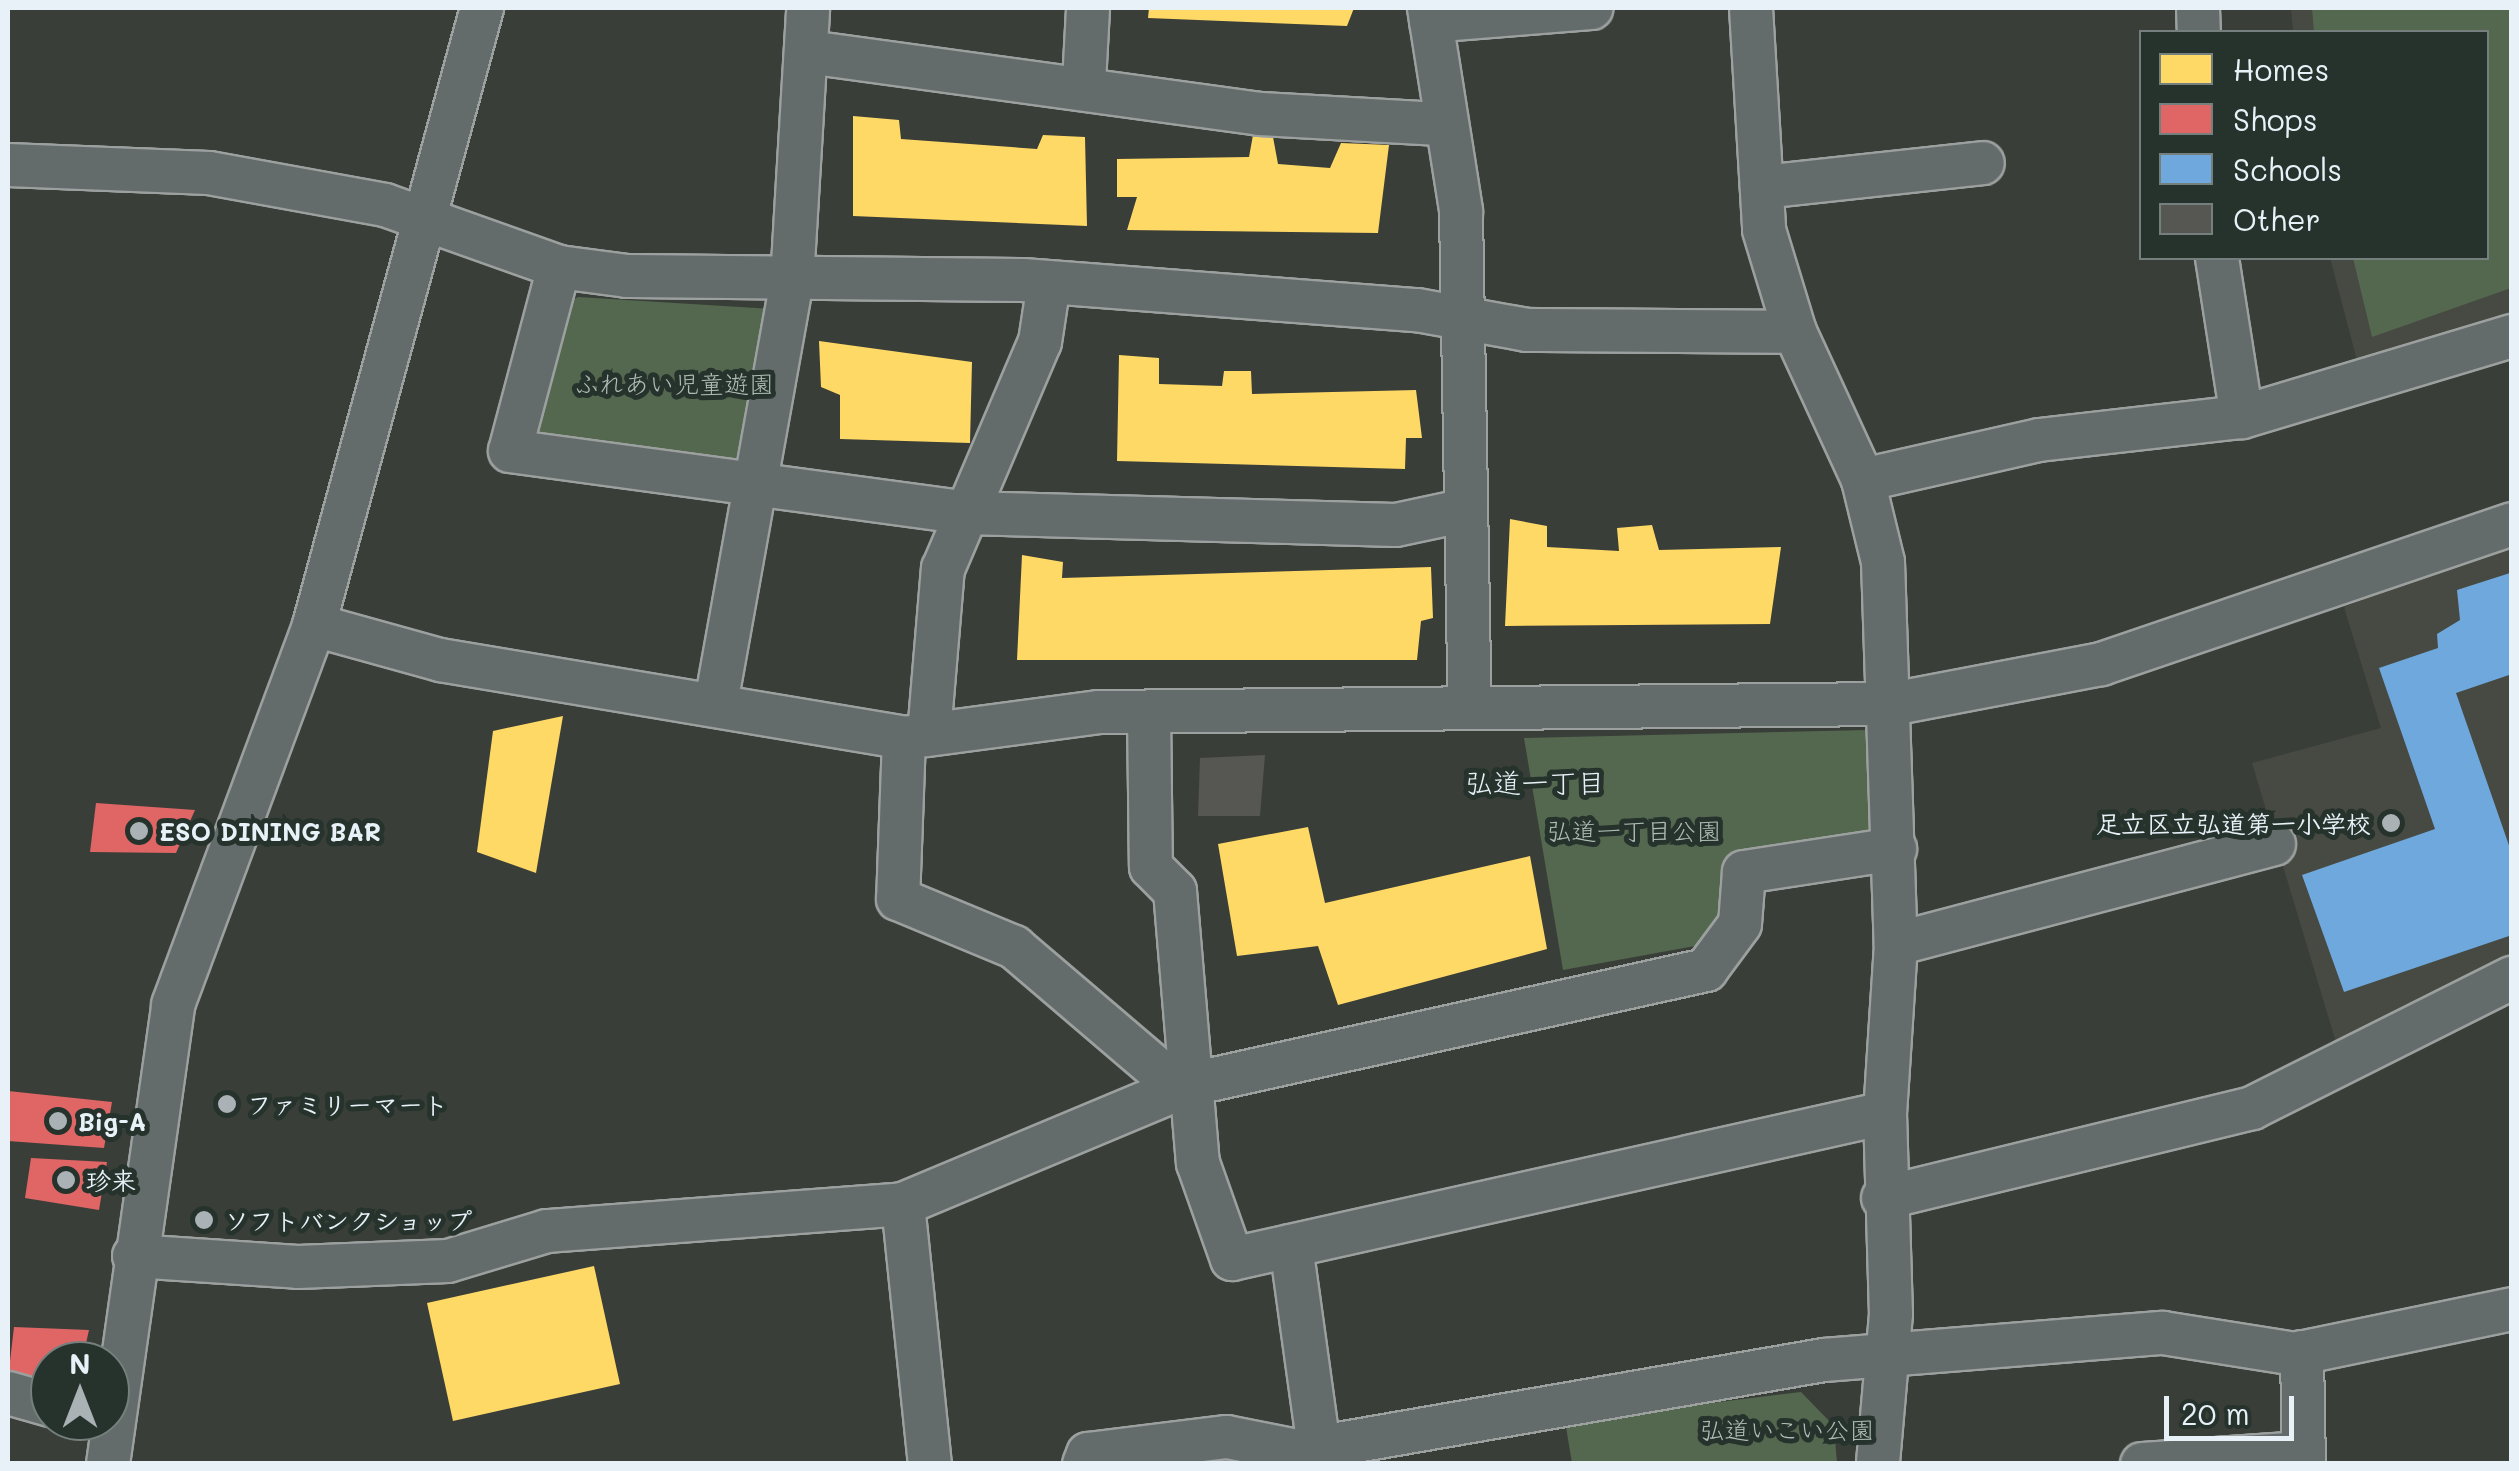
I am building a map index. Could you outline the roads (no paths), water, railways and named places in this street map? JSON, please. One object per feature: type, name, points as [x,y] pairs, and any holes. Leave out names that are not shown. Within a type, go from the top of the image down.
[{"type":"street","points":[[122,1341],[187,953],[314,625],[482,8]]},
{"type":"street","points":[[716,703],[758,488],[792,281],[808,8]]},
{"type":"street","points":[[1084,83],[1088,8]]},
{"type":"street","points":[[1470,707],[1462,511],[1461,211],[1442,124],[1430,14],[1591,8]]},
{"type":"street","points":[[1750,8],[1764,230],[1795,332],[1863,480],[1884,562],[1892,704],[1896,944],[1885,1113],[1884,1198],[1890,1314],[1881,1357],[1878,1464]]},
{"type":"street","points":[[808,52],[1084,83],[1260,114],[1442,124]]},
{"type":"street","points":[[1762,187],[1983,163]]},
{"type":"street","points":[[8,166],[210,173],[424,220],[559,267],[792,281],[1049,284],[1462,320],[1527,330],[1795,332]]},
{"type":"street","points":[[2217,260],[2242,417]]},
{"type":"street","points":[[559,267],[510,451],[758,488],[967,513],[1396,525],[1462,511]]},
{"type":"street","points":[[1049,284],[1040,342],[943,569],[917,736],[898,899],[1014,947],[1183,1086]]},
{"type":"street","points":[[1863,480],[2039,440],[2242,417],[2512,336]]},
{"type":"street","points":[[314,625],[440,660],[917,736],[1149,712],[1892,704],[2101,664],[2512,524]]},
{"type":"street","points":[[1149,712],[1152,866],[1174,891],[1183,1086],[1198,1163],[1232,1259],[1885,1113]]},
{"type":"street","points":[[1896,944],[2274,844]]},
{"type":"street","points":[[134,1256],[298,1266],[448,1261],[547,1231],[903,1204],[1183,1086],[1706,970],[1740,924],[1744,872],[1895,849]]},
{"type":"street","points":[[1884,1198],[2252,1108],[2512,978]]},
{"type":"street","points":[[903,1204],[930,1464]]},
{"type":"street","points":[[1291,1246],[1319,1448]]},
{"type":"street","points":[[1084,1464],[1088,1454],[1227,1436],[1319,1448],[1881,1357],[2164,1334],[2302,1352],[2512,1309]]},
{"type":"street","points":[[2142,1464],[2304,1458],[2302,1352]]},
{"type":"place","name":"足立区立弘道第一小学校","points":[[2391,823]]},
{"type":"place","name":"ESO DINING BAR","points":[[139,831]]},
{"type":"place","name":"ファミリーマート","points":[[227,1104]]},
{"type":"place","name":"Big-A","points":[[58,1121]]},
{"type":"place","name":"珍来","points":[[66,1180]]},
{"type":"place","name":"ソフトバンクショップ","points":[[204,1220]]},
{"type":"district","name":"弘道一丁目","points":[[1535,782]]},
{"type":"park label","name":"ふれあい児童遊園","points":[[674,383]]},
{"type":"park label","name":"弘道一丁目公園","points":[[1634,830]]},
{"type":"park label","name":"弘道いこい公園","points":[[1787,1429]]}]
